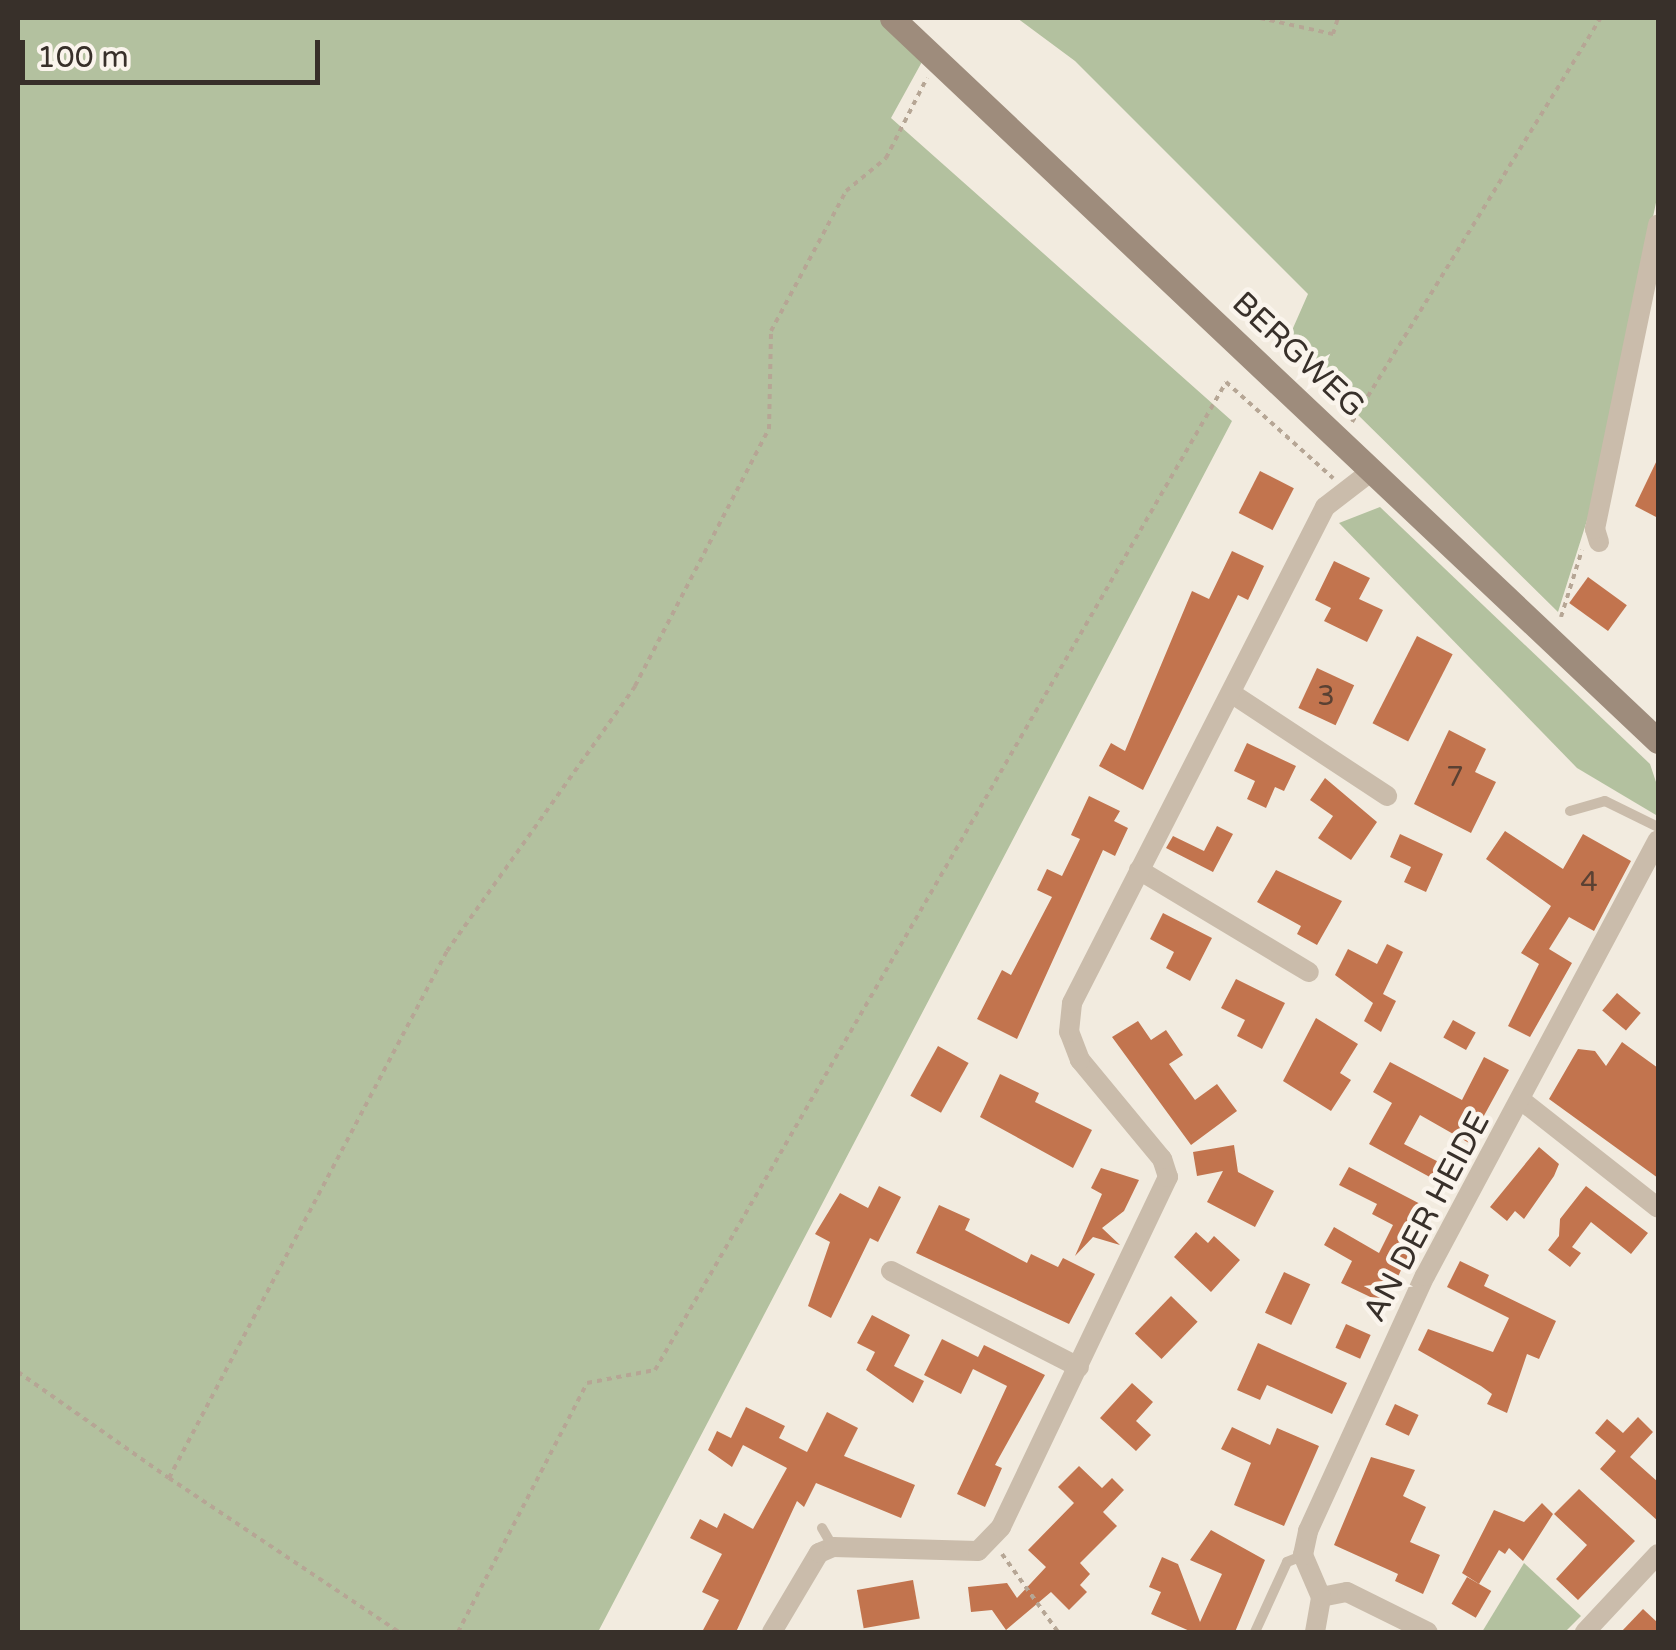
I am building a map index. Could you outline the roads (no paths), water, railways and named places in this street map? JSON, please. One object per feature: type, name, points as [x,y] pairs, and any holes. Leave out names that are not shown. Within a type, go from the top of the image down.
[{"type":"main road","name":"BERGWEG","points":[[892,18],[1658,741]]},
{"type":"street","points":[[1597,535],[1658,224]]},
{"type":"street","points":[[772,1632],[803,1571],[827,1537],[978,1552],[993,1542],[1168,1176],[1162,1158],[1080,1060],[1069,1032],[1072,1002],[1326,508],[1372,470]]},
{"type":"street","points":[[1231,693],[1388,796]]},
{"type":"street","name":"AN DER HEIDE","points":[[1303,1555],[1308,1531],[1424,1276],[1658,840]]},
{"type":"street","points":[[1139,870],[1309,972]]},
{"type":"street","points":[[1521,1100],[1658,1208]]},
{"type":"street","points":[[891,1270],[1079,1367]]},
{"type":"street","points":[[1585,1632],[1658,1554]]},
{"type":"street","points":[[1303,1555],[1321,1597],[1315,1632]]},
{"type":"street","points":[[1321,1597],[1347,1592],[1428,1632]]},
{"type":"lane","points":[[1570,811],[1605,801],[1658,827]]},
{"type":"lane","points":[[1256,1632],[1287,1562],[1303,1555]]}]
